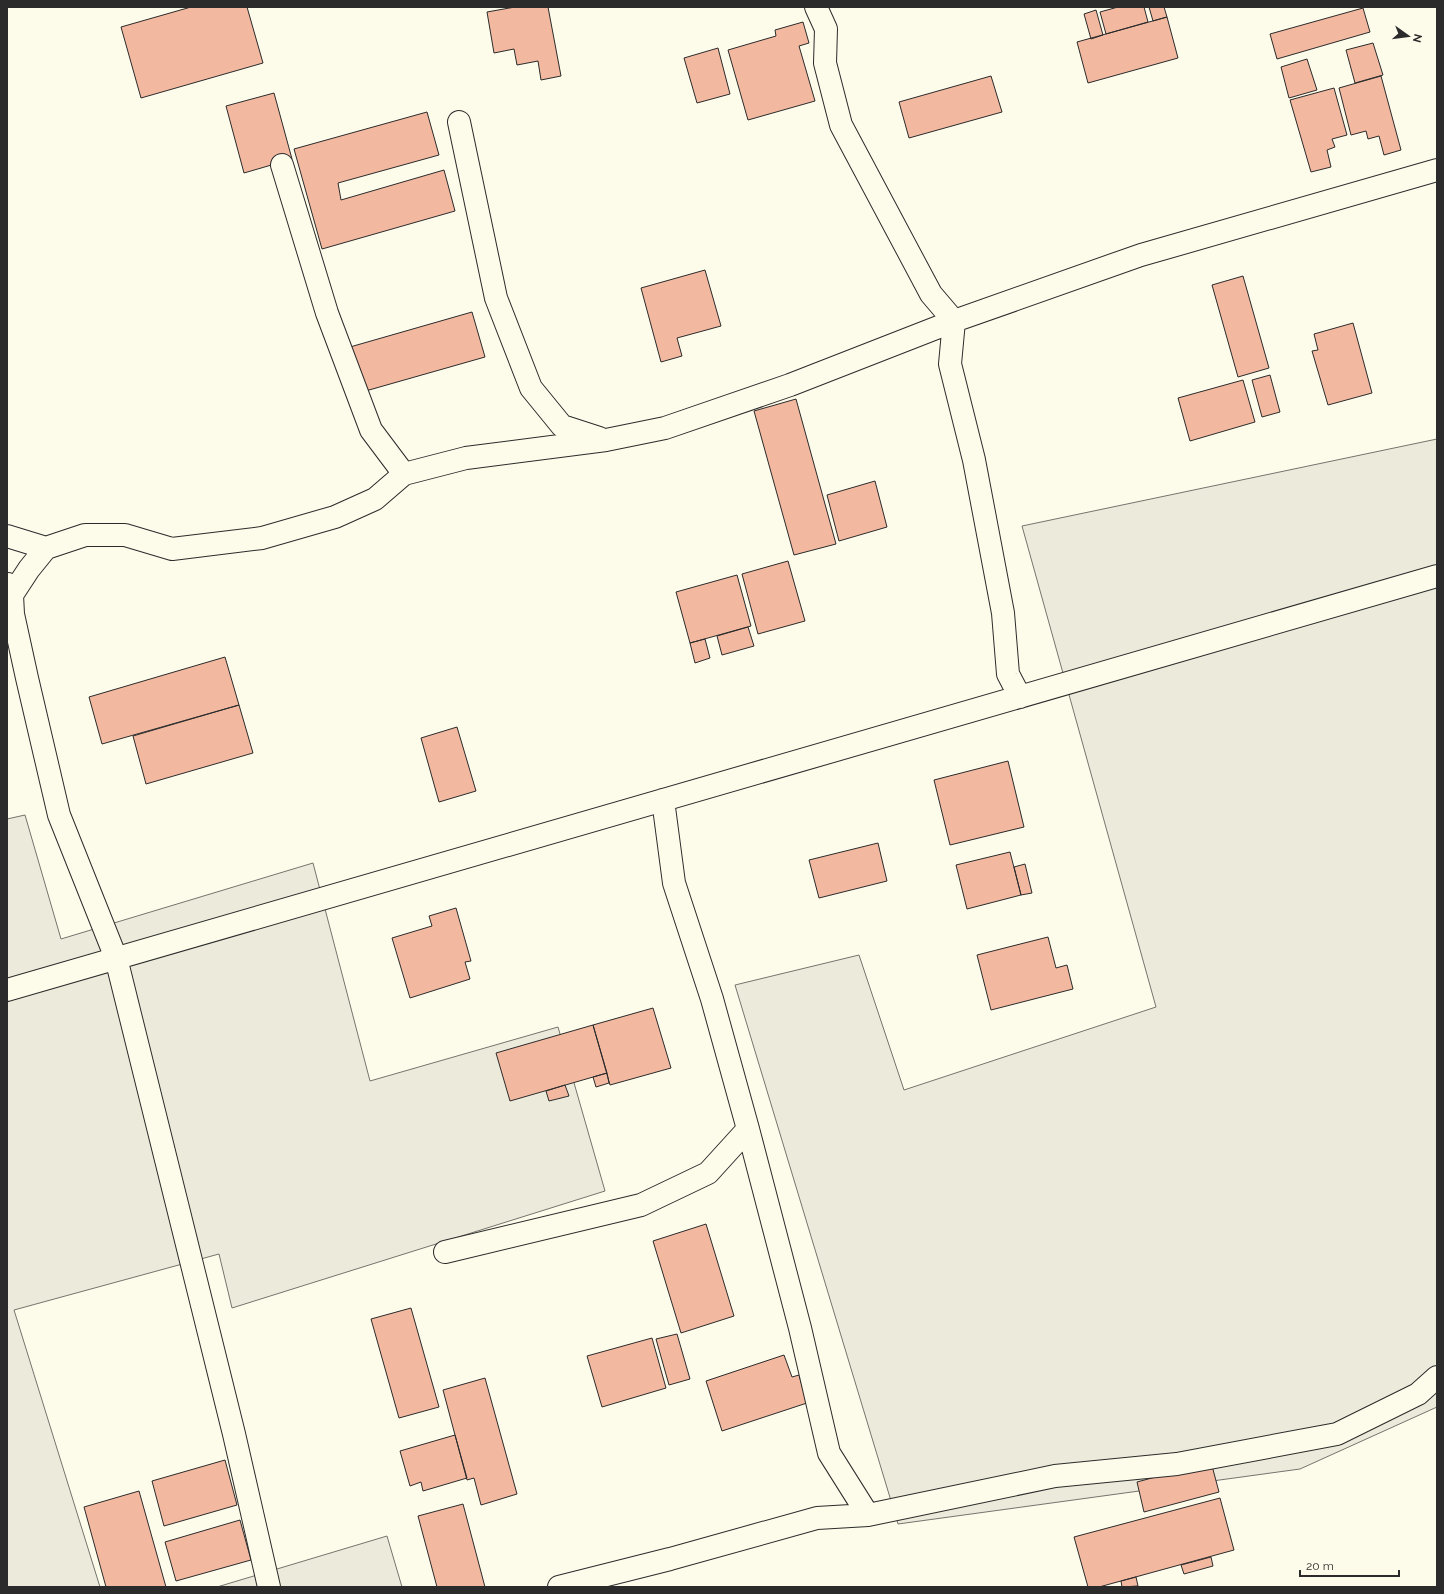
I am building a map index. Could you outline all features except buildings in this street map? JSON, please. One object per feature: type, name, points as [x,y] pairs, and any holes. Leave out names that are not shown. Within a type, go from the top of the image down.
[{"type":"street","points":[[816,7],[826,29],[825,62],[841,125],[931,294],[954,321],[950,364],[974,460],[1002,605],[1008,674],[1020,697]]},
{"type":"street","points":[[459,122],[496,298],[531,388],[562,426],[606,440]]},
{"type":"street","points":[[282,165],[327,313],[371,430],[404,474]]},
{"type":"street","points":[[269,1587],[234,1434],[116,958],[59,815],[14,621],[9,592],[46,548],[85,535],[125,535],[172,550],[262,538],[335,517],[375,499],[404,474],[466,458],[606,440],[665,428],[790,385],[954,321],[1141,255],[1437,170]]},
{"type":"street","points":[[7,536],[46,548]]},
{"type":"street","points":[[7,990],[1437,576]]},
{"type":"street","points":[[663,800],[674,883],[712,999],[748,1129],[800,1328],[829,1453],[868,1515]]},
{"type":"street","points":[[445,1252],[640,1204],[708,1173],[748,1129]]},
{"type":"street","points":[[559,1587],[670,1559],[817,1518],[868,1515],[1055,1476],[1177,1464],[1337,1434],[1418,1394],[1437,1377]]},
{"type":"shaded area","points":[[1437,439],[1437,1407],[1300,1469],[898,1524],[735,985],[859,955],[904,1090],[1156,1007],[1022,526]]},
{"type":"shaded area","points":[[25,815],[61,939],[313,863],[370,1081],[558,1027],[605,1191],[232,1308],[219,1254],[14,1310],[100,1587],[7,1587],[7,819]]},
{"type":"shaded area","points":[[387,1536],[402,1587],[217,1587]]}]
